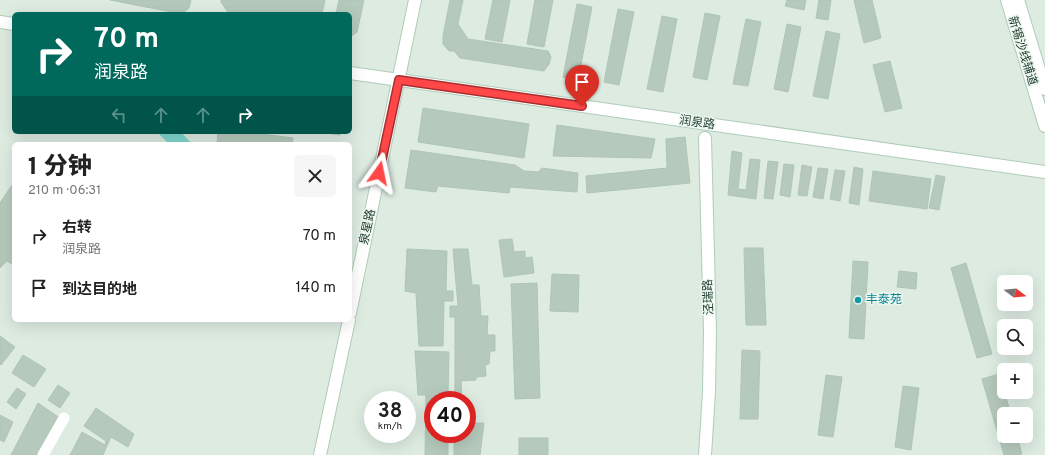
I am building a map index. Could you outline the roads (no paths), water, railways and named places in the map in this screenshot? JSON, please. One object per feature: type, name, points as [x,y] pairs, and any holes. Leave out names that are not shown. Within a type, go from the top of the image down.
[{"type":"street","name":"泉星路","points":[[352,303],[415,0]]},
{"type":"street","name":"新锡沙线辅道","points":[[1007,0],[1045,126]]},
{"type":"street","name":"新锡沙线辅道","points":[[1018,0],[1045,89]]},
{"type":"street","points":[[0,22],[12,24]]},
{"type":"street","name":"润泉路","points":[[352,73],[1045,172]]},
{"type":"street","name":"泾瑞路","points":[[705,138],[710,332],[709,392],[705,455]]},
{"type":"street","points":[[320,455],[349,322]]},
{"type":"street","points":[[43,455],[64,418]]},
{"type":"water","points":[[159,134],[183,134],[190,142],[167,142]]},
{"type":"place","name":"丰泰苑","points":[[858,300]]}]
